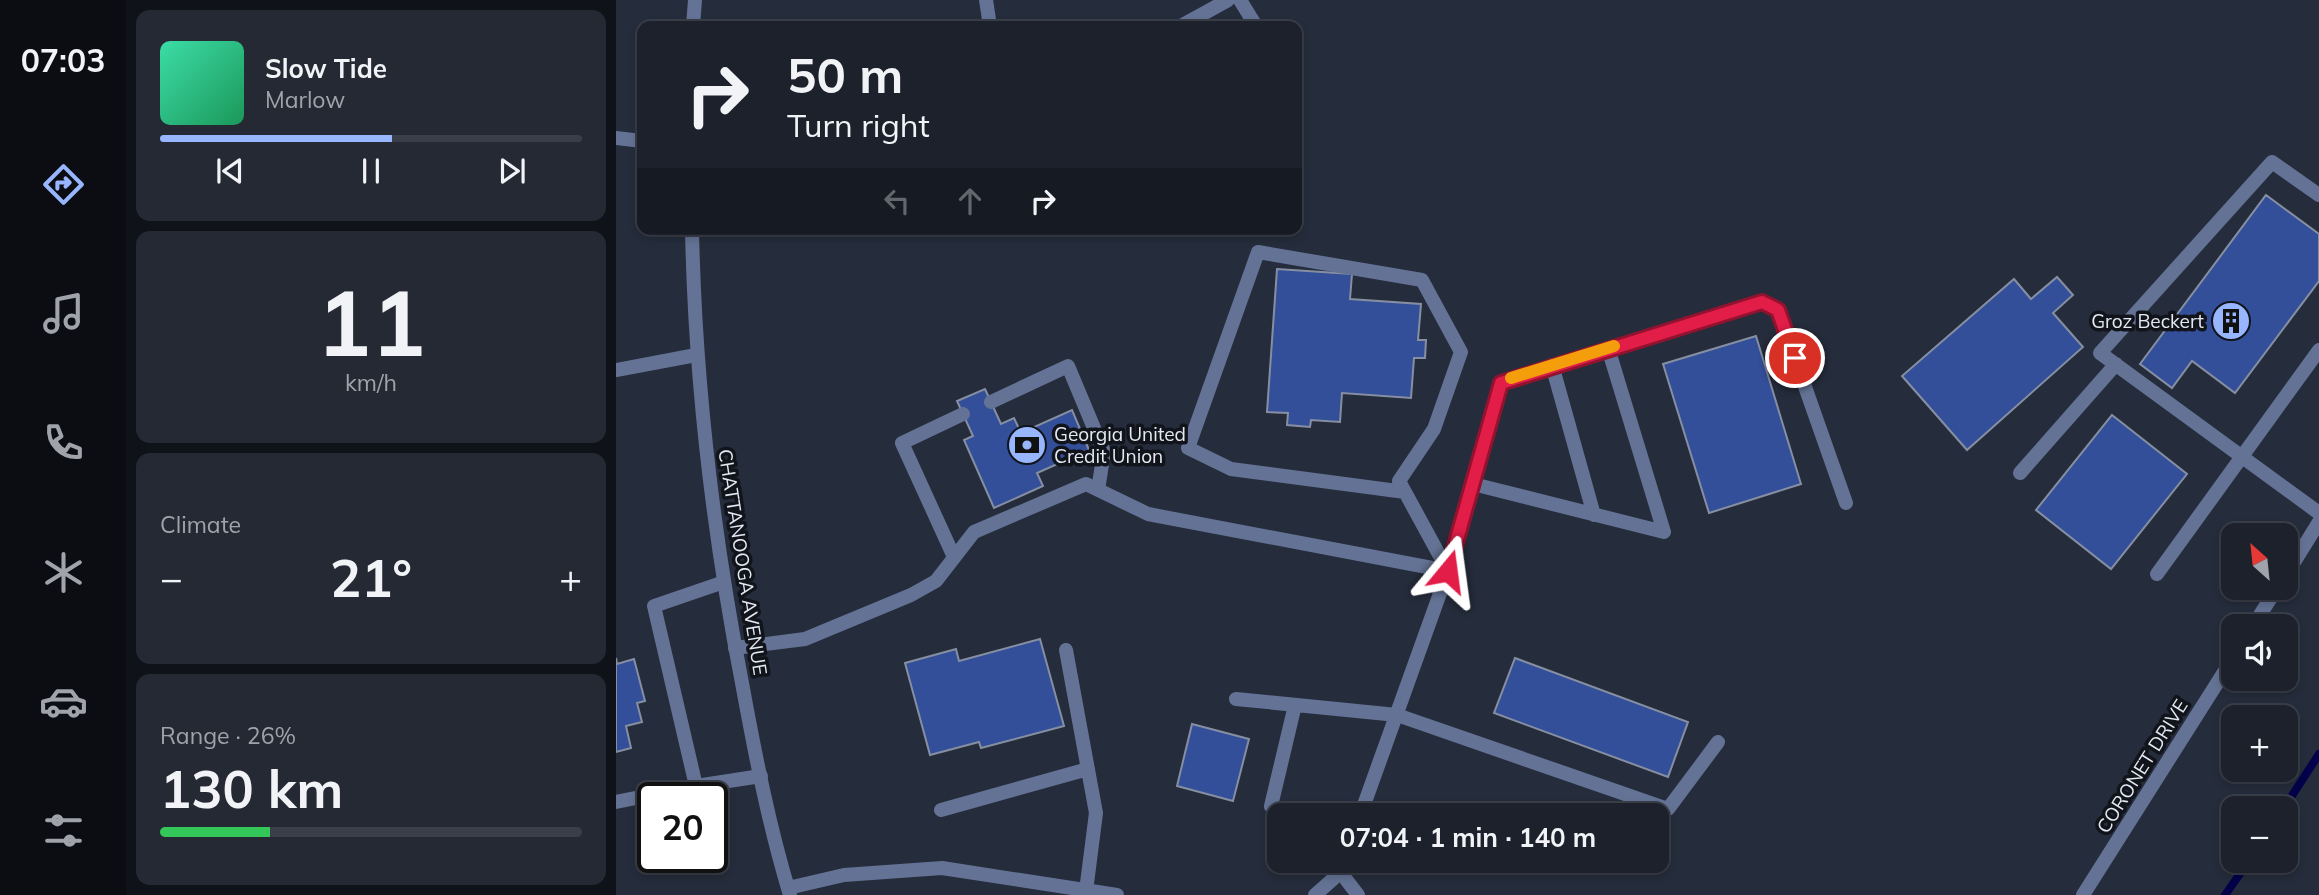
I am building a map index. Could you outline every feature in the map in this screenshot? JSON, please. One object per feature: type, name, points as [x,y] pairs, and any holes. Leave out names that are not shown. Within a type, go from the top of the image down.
[{"type":"street","points":[[693,21],[695,0]]},
{"type":"street","points":[[986,0],[989,21]]},
{"type":"street","points":[[1190,21],[1228,0]]},
{"type":"street","points":[[1240,0],[1253,21]]},
{"type":"street","points":[[616,139],[637,141]]},
{"type":"street","points":[[2319,195],[2272,162],[2100,353],[2319,513]]},
{"type":"street","name":"CHATTANOOGA AVENUE","points":[[692,235],[696,355],[724,582],[761,776],[789,891]]},
{"type":"street","points":[[1405,492],[1231,469],[1188,448],[1258,252],[1422,279],[1461,352],[1434,429],[1399,481],[1405,492],[1448,571]]},
{"type":"street","points":[[1365,803],[1448,571],[1501,383],[1762,302],[1778,310],[1846,503]]},
{"type":"street","points":[[1472,484],[1664,532],[1608,348]]},
{"type":"street","points":[[2157,574],[2319,350]]},
{"type":"street","points":[[616,370],[696,355]]},
{"type":"street","points":[[2020,473],[2116,364]]},
{"type":"street","points":[[1552,365],[1594,515]]},
{"type":"street","points":[[991,402],[1068,366],[1104,452],[1098,490]]},
{"type":"street","points":[[954,557],[902,443],[963,414]]},
{"type":"street","points":[[735,648],[805,639],[911,595],[936,581],[974,532],[1086,484],[1149,514],[1448,571]]},
{"type":"street","points":[[2298,556],[2319,522]]},
{"type":"street","points":[[695,782],[654,606],[724,582]]},
{"type":"street","points":[[1066,650],[1096,813],[1086,891]]},
{"type":"street","name":"CORONET DRIVE","points":[[2083,895],[2221,677]]},
{"type":"street","points":[[1237,699],[1396,715],[1668,809],[1718,742]]},
{"type":"street","points":[[1272,803],[1295,705]]},
{"type":"street","points":[[941,810],[1088,769]]},
{"type":"street","points":[[722,782],[761,776]]},
{"type":"street","points":[[616,802],[637,798]]},
{"type":"street","points":[[789,891],[844,875],[942,868],[1117,895]]},
{"type":"street","points":[[1315,895],[1336,873]]},
{"type":"street","points":[[1345,873],[1358,895]]},
{"type":"building","name":"Groz Beckert","points":[[2266,195],[2319,234],[2319,281],[2235,393],[2192,361],[2172,388],[2140,364]]},
{"type":"building","points":[[1277,269],[1352,274],[1350,299],[1421,304],[1418,340],[1426,340],[1425,358],[1414,358],[1411,398],[1342,393],[1340,422],[1311,420],[1310,427],[1287,425],[1288,413],[1267,412]]},
{"type":"building","points":[[2057,277],[2073,295],[2053,313],[2083,347],[1967,450],[1902,376],[2014,279],[2031,299]]},
{"type":"building","points":[[1756,336],[1801,484],[1709,513],[1663,364]]},
{"type":"building","name":"Georgia United Credit Union","points":[[985,389],[1001,424],[1014,418],[1021,433],[1072,410],[1089,450],[1037,473],[1043,486],[994,508],[964,440],[973,436],[957,401]]},
{"type":"building","points":[[2112,415],[2187,474],[2111,569],[2036,510]]},
{"type":"building","points":[[1040,639],[1064,726],[981,748],[979,742],[930,755],[905,663],[956,649],[959,661]]},
{"type":"building","points":[[616,658],[617,664],[634,659],[645,701],[637,703],[642,722],[626,726],[631,748],[616,752]]},
{"type":"building","points":[[1515,658],[1688,722],[1668,777],[1494,713]]},
{"type":"building","points":[[1192,724],[1249,739],[1233,801],[1177,786]]},
{"type":"waterway","points":[[2292,796],[2319,754]]},
{"type":"waterway","points":[[2225,895],[2241,873]]},
{"type":"slow traffic","points":[[1511,378],[1614,346]]},
{"type":"place","name":"Groz Beckert","points":[[2231,321]]},
{"type":"place","name":"Georgia United Credit Union","points":[[1027,445]]},
{"type":"route","points":[[1448,571],[1501,383],[1762,302],[1778,310],[1795,358]]}]
